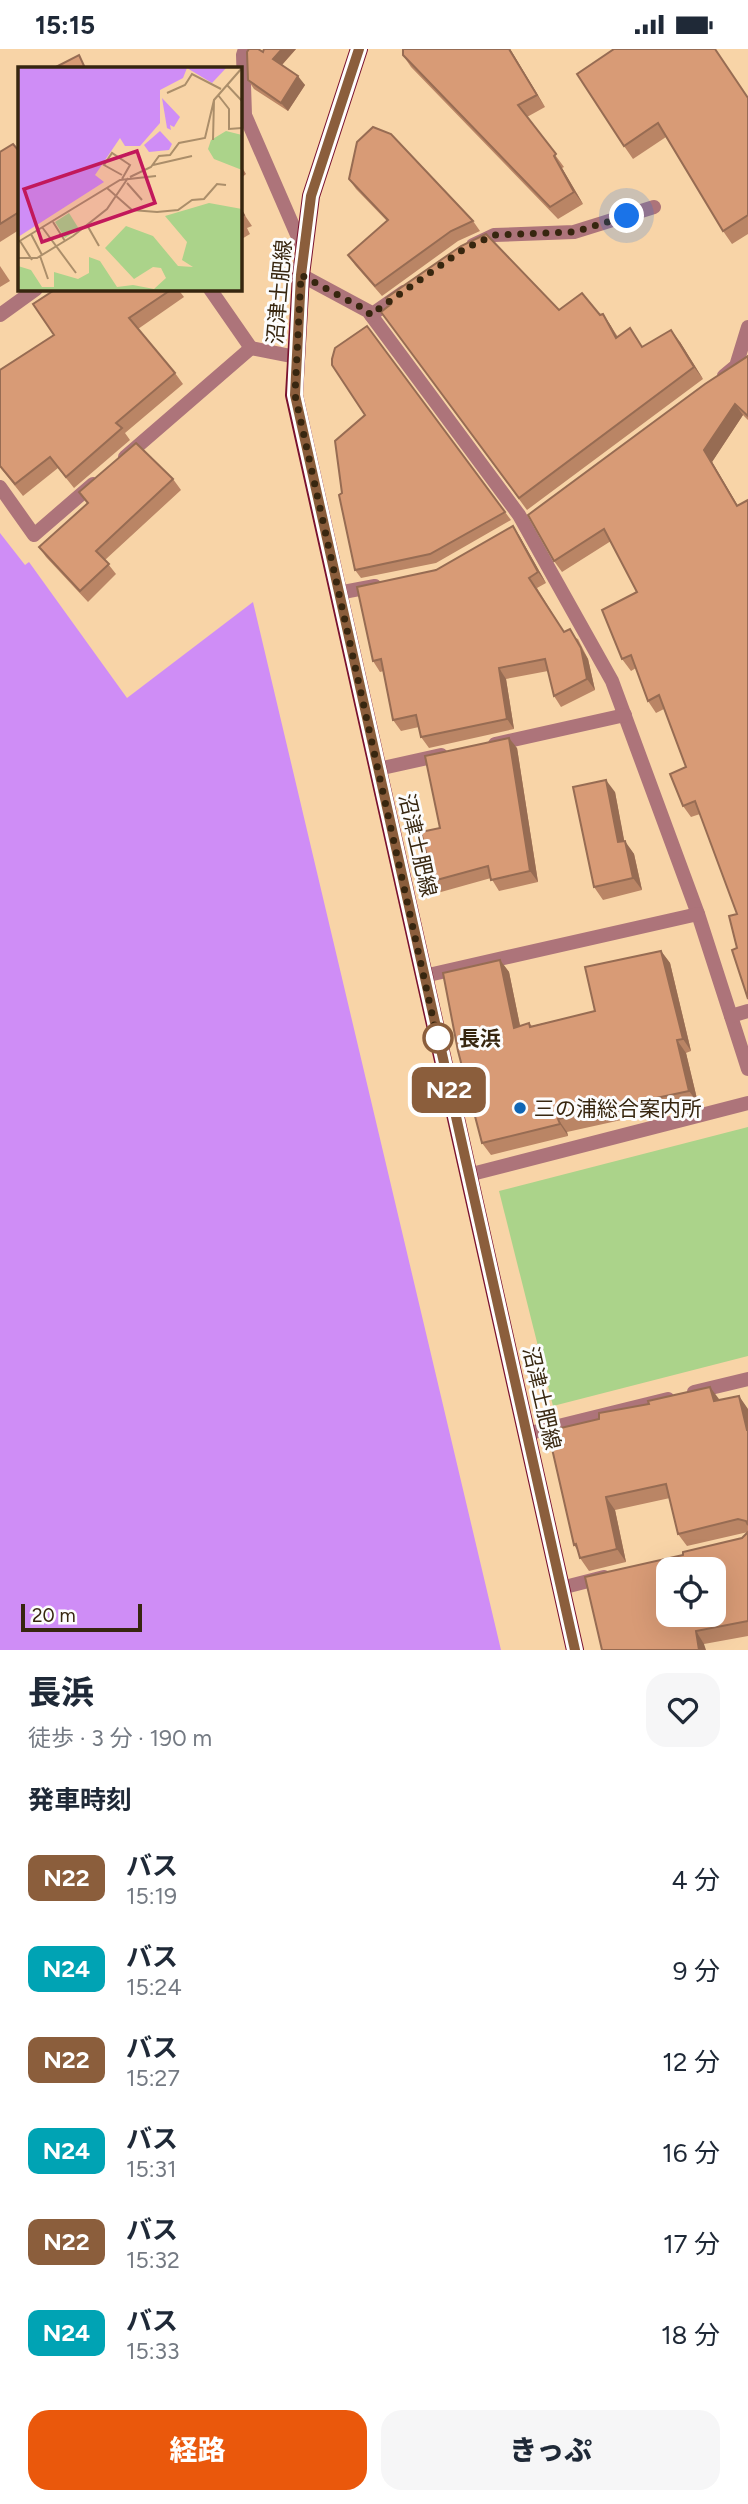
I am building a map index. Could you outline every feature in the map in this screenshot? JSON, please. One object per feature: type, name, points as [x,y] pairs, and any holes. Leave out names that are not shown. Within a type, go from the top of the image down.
[{"type":"main road","name":"沼津土肥線","points":[[359,49],[311,196],[301,275],[295,395],[575,1650]]},
{"type":"street","points":[[245,49],[246,115],[304,252]]},
{"type":"street","points":[[464,249],[494,235],[574,232],[654,207]]},
{"type":"street","points":[[301,275],[368,311],[524,523],[612,681],[698,914],[748,1069]]},
{"type":"street","points":[[370,315],[412,286]]},
{"type":"street","points":[[0,315],[33,291]]},
{"type":"street","points":[[211,291],[251,348],[296,357]]},
{"type":"street","points":[[714,383],[736,366],[748,327]]},
{"type":"street","points":[[0,487],[34,535],[251,348]]},
{"type":"street","points":[[338,593],[389,583]]},
{"type":"street","points":[[482,747],[625,715]]},
{"type":"street","points":[[378,769],[456,752]]},
{"type":"street","points":[[424,976],[698,914]]},
{"type":"street","points":[[731,1016],[748,1011]]},
{"type":"street","points":[[468,1175],[748,1103]]},
{"type":"street","points":[[526,1434],[748,1379]]},
{"type":"street","points":[[561,1588],[614,1575]]},
{"type":"green space","points":[[748,1127],[748,1356],[553,1406],[499,1191]]},
{"type":"shaded area","points":[[0,533],[25,565],[29,562],[127,698],[253,602],[501,1650],[0,1650]]},
{"type":"building","points":[[249,49],[263,52],[264,49],[282,49],[273,59],[298,76],[281,103],[248,80]]},
{"type":"building","points":[[403,49],[509,49],[537,95],[518,105],[556,154],[554,156],[574,192],[550,207],[403,55]]},
{"type":"building","points":[[614,49],[715,49],[748,98],[748,215],[723,231],[658,123],[624,146],[577,74]]},
{"type":"building","points":[[79,55],[85,67],[56,67]]},
{"type":"building","points":[[373,127],[391,134],[473,221],[451,231],[375,286],[348,255],[388,220],[349,179],[357,142]]},
{"type":"building","points":[[13,144],[18,150],[18,213],[0,224],[0,152]]},
{"type":"building","points":[[486,234],[559,310],[582,293],[600,315],[603,314],[616,338],[630,328],[642,347],[671,330],[694,367],[519,498],[381,312],[391,304],[386,298],[461,246]]},
{"type":"building","points":[[53,291],[169,291],[129,318],[175,373],[116,423],[122,428],[66,477],[50,457],[15,484],[0,466],[0,370],[54,335],[33,304]]},
{"type":"building","points":[[367,326],[505,512],[430,554],[355,570],[339,495],[342,493],[335,441],[365,415],[332,365],[332,359],[335,348]]},
{"type":"building","points":[[748,356],[748,416],[735,404],[704,450],[737,506],[748,500],[748,999],[732,950],[737,948],[729,916],[737,914],[695,801],[683,806],[670,774],[686,767],[659,695],[648,701],[631,655],[622,659],[602,610],[637,592],[604,529],[554,561],[528,515],[705,384]]},
{"type":"building","points":[[136,443],[173,479],[96,551],[109,564],[80,591],[39,547],[88,503],[79,492]]},
{"type":"building","points":[[513,526],[538,572],[529,578],[564,632],[570,629],[581,648],[587,679],[554,696],[545,659],[499,668],[507,719],[421,737],[416,715],[393,720],[381,659],[373,661],[357,587],[436,570]]},
{"type":"building","points":[[509,738],[530,871],[491,880],[488,866],[433,881],[421,832],[440,828],[425,756]]},
{"type":"building","points":[[606,780],[618,842],[625,841],[633,878],[594,887],[573,787]]},
{"type":"building","points":[[661,951],[683,1039],[677,1040],[689,1091],[558,1119],[560,1124],[482,1143],[458,1051],[443,973],[500,960],[514,1028],[529,1023],[530,1027],[595,1011],[585,967]]},
{"type":"building","points":[[710,1387],[714,1401],[739,1396],[748,1430],[748,1525],[746,1521],[738,1519],[678,1534],[666,1484],[606,1497],[617,1549],[580,1558],[576,1544],[574,1545],[548,1431],[599,1419],[599,1413],[649,1404],[648,1401]]},
{"type":"building","points":[[748,1532],[748,1621],[726,1625],[726,1557],[674,1557],[683,1555],[683,1552],[742,1538]]},
{"type":"building","points":[[656,1561],[656,1627],[717,1627],[696,1631],[699,1650],[602,1650],[585,1577]]},
{"type":"bus line","name":"N22","points":[[359,49],[311,196],[301,275],[295,395],[575,1650]]},
{"type":"place","name":"長浜","points":[[438,1038]]},
{"type":"place","name":"三の浦総合案内所","points":[[520,1108]]},
{"type":"route","points":[[438,1038],[440,1050],[295,395],[301,275],[368,311],[370,315],[464,249],[494,235],[574,232],[627,216]]}]
